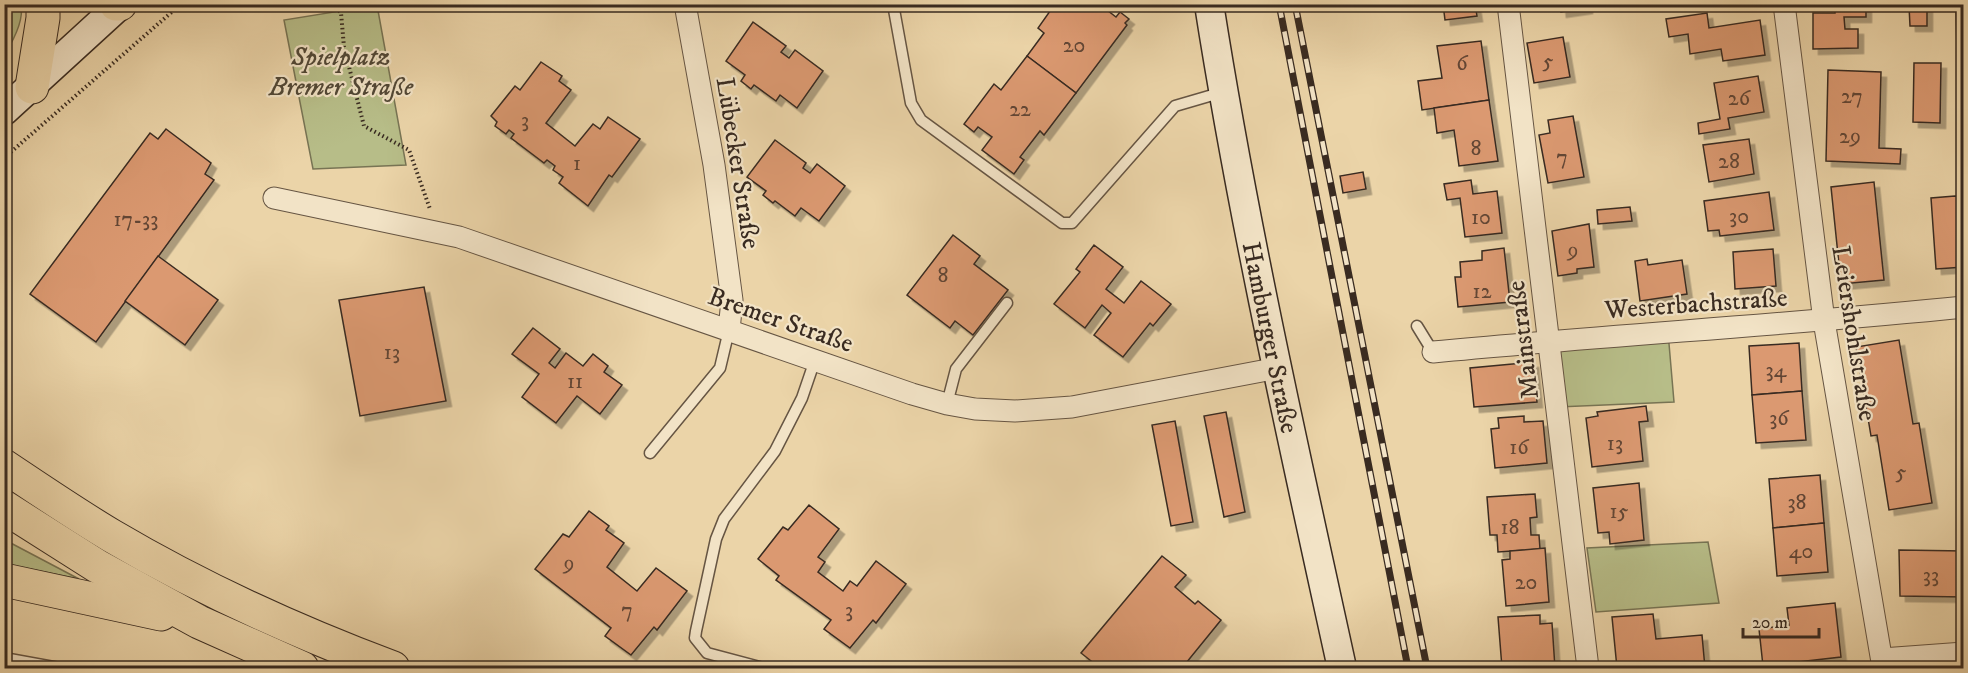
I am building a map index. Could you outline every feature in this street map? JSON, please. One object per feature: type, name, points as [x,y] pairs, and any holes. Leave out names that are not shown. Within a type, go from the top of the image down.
[{"type":"highway","points":[[32,87],[40,41],[43,4]]},
{"type":"highway","points":[[4,466],[112,536],[213,590],[346,651],[393,669]]},
{"type":"highway","points":[[4,507],[97,566],[199,622],[302,669]]},
{"type":"highway","points":[[4,580],[199,622]]},
{"type":"street","name":"Lübecker Straße","points":[[685,4],[714,165],[732,300],[729,330]]},
{"type":"street","name":"Hamburger Straße","points":[[1209,4],[1223,92],[1278,368],[1342,669]]},
{"type":"street","name":"Mainstraße","points":[[1508,4],[1588,669]]},
{"type":"street","name":"Leiershohlstraße","points":[[1784,4],[1824,321],[1882,664]]},
{"type":"street","points":[[4,111],[119,5]]},
{"type":"street","name":"Bremer Straße","points":[[274,198],[459,237],[815,360],[947,404],[975,409],[1015,411],[1072,407],[1278,368]]},
{"type":"street","name":"Westerbachstraße","points":[[1433,352],[1550,340],[1824,321],[1964,307]]},
{"type":"street","points":[[1882,664],[1964,653]]},
{"type":"lane","points":[[893,4],[911,103],[921,120],[1062,223],[1072,223],[1174,106],[1223,92]]},
{"type":"lane","points":[[947,404],[956,369],[1007,303]]},
{"type":"lane","points":[[1417,326],[1433,352]]},
{"type":"lane","points":[[650,453],[720,368],[729,330]]},
{"type":"lane","points":[[763,669],[707,653],[695,638],[696,631],[716,539],[724,519],[774,451],[802,398],[815,360]]},
{"type":"lane","points":[[4,658],[59,669]]},
{"type":"path","points":[[4,158],[181,4]]},
{"type":"path","points":[[333,4],[341,13],[344,47],[364,126],[409,150],[431,211],[432,230]]},
{"type":"green space","points":[[5,4],[21,5],[22,11],[17,30],[5,54]]},
{"type":"green space","name":"Spielplatz Bremer Straße","points":[[377,5],[406,165],[313,169],[284,20]]},
{"type":"green space","points":[[1668,332],[1674,402],[1558,407],[1550,340]]},
{"type":"green space","points":[[5,540],[79,579],[5,564]]},
{"type":"green space","points":[[1708,542],[1719,603],[1596,612],[1587,548]]},
{"type":"building","points":[[1055,4],[1099,4],[1116,17],[1120,12],[1129,19],[1125,23],[1127,25],[1076,93],[1027,56],[1044,33],[1038,28]]},
{"type":"building","points":[[1443,4],[1475,4],[1477,16],[1445,20]]},
{"type":"building","points":[[1560,4],[1587,4],[1587,8],[1561,12]]},
{"type":"building","points":[[1835,4],[1866,4],[1866,17],[1844,17],[1845,29],[1858,29],[1858,48],[1813,49],[1813,13],[1835,13]]},
{"type":"building","points":[[1894,4],[1927,4],[1927,26],[1910,26],[1909,6]]},
{"type":"building","points":[[1956,4],[1964,4],[1964,53],[1957,53]]},
{"type":"building","points":[[1707,13],[1709,28],[1760,20],[1765,55],[1723,61],[1721,49],[1690,54],[1688,34],[1669,37],[1666,19]]},
{"type":"building","points":[[753,22],[786,46],[781,52],[789,58],[795,50],[823,71],[797,108],[780,95],[776,101],[754,85],[751,89],[741,81],[745,75],[726,61]]},
{"type":"building","points":[[1563,37],[1570,77],[1534,83],[1527,43]]},
{"type":"building","points":[[1481,41],[1489,100],[1422,110],[1418,81],[1442,78],[1437,46]]},
{"type":"building","points":[[1027,56],[1076,93],[1044,135],[1040,131],[1020,157],[1024,160],[1014,174],[982,150],[992,137],[978,127],[974,132],[964,124],[994,84],[1001,90]]},
{"type":"building","points":[[541,62],[562,76],[559,81],[571,90],[546,123],[575,146],[593,124],[600,129],[608,117],[640,139],[612,177],[609,175],[588,206],[559,183],[563,177],[553,170],[555,166],[547,160],[544,163],[511,138],[514,134],[509,130],[506,134],[495,126],[497,122],[491,116],[515,86],[520,90]]},
{"type":"building","points":[[1914,63],[1941,63],[1940,123],[1913,122]]},
{"type":"building","points":[[1828,70],[1881,72],[1879,148],[1901,149],[1900,164],[1826,161]]},
{"type":"building","points":[[1758,76],[1764,112],[1728,118],[1730,129],[1699,134],[1698,123],[1720,119],[1714,83]]},
{"type":"building","points":[[1489,100],[1498,161],[1459,166],[1454,130],[1437,133],[1434,108]]},
{"type":"building","points":[[1573,116],[1584,177],[1548,183],[1539,135],[1550,133],[1548,120]]},
{"type":"building","points":[[166,129],[211,163],[205,174],[214,180],[96,342],[30,294],[150,133],[158,139]]},
{"type":"building","points":[[1749,139],[1754,174],[1709,182],[1703,145]]},
{"type":"building","points":[[775,140],[806,163],[803,168],[810,173],[817,164],[845,186],[819,221],[801,208],[795,216],[775,201],[773,203],[763,195],[766,191],[747,177]]},
{"type":"building","points":[[1363,172],[1366,189],[1343,193],[1340,176]]},
{"type":"building","points":[[1471,180],[1473,194],[1497,191],[1502,233],[1465,237],[1460,198],[1447,200],[1444,184]]},
{"type":"building","points":[[1874,182],[1884,280],[1841,284],[1831,187]]},
{"type":"building","points":[[1769,192],[1774,230],[1720,236],[1719,230],[1708,231],[1704,201]]},
{"type":"building","points":[[1964,197],[1964,267],[1936,269],[1931,198]]},
{"type":"building","points":[[1630,207],[1632,221],[1598,224],[1597,210]]},
{"type":"building","points":[[1589,224],[1594,267],[1577,269],[1577,273],[1558,276],[1552,231]]},
{"type":"building","points":[[953,235],[980,256],[974,264],[1008,290],[973,335],[955,321],[950,328],[907,295]]},
{"type":"building","points":[[1094,245],[1123,267],[1106,289],[1124,303],[1141,281],[1171,304],[1153,326],[1150,323],[1123,357],[1094,335],[1111,313],[1102,305],[1085,328],[1054,304],[1080,272],[1076,269]]},
{"type":"building","points":[[1504,248],[1510,302],[1458,307],[1455,277],[1461,277],[1460,262],[1482,260],[1482,251]]},
{"type":"building","points":[[1773,249],[1776,286],[1735,289],[1733,252]]},
{"type":"building","points":[[158,256],[218,300],[185,345],[125,301]]},
{"type":"building","points":[[1647,259],[1648,265],[1682,260],[1687,294],[1640,301],[1635,261]]},
{"type":"building","points":[[424,287],[446,401],[360,416],[339,300]]},
{"type":"building","points":[[533,328],[560,349],[549,363],[555,368],[566,353],[583,366],[593,354],[608,366],[604,372],[622,385],[600,414],[577,396],[556,423],[522,397],[539,374],[512,354]]},
{"type":"building","points":[[1899,340],[1913,424],[1919,423],[1932,503],[1889,510],[1877,435],[1871,436],[1856,347]]},
{"type":"building","points":[[1799,343],[1802,391],[1752,395],[1749,346]]},
{"type":"building","points":[[1533,362],[1537,402],[1474,407],[1470,368]]},
{"type":"building","points":[[1802,391],[1806,440],[1756,443],[1752,395]]},
{"type":"building","points":[[1646,406],[1648,421],[1639,422],[1643,461],[1592,467],[1586,418],[1598,416],[1597,412]]},
{"type":"building","points":[[1226,412],[1245,512],[1224,517],[1204,416]]},
{"type":"building","points":[[1524,416],[1524,422],[1543,421],[1547,463],[1495,468],[1491,429],[1499,428],[1498,418]]},
{"type":"building","points":[[1175,421],[1193,522],[1171,526],[1152,425]]},
{"type":"building","points":[[1820,475],[1824,523],[1773,528],[1769,479]]},
{"type":"building","points":[[1639,483],[1644,540],[1610,544],[1609,532],[1598,533],[1593,488]]},
{"type":"building","points":[[1535,494],[1537,517],[1530,518],[1531,535],[1539,535],[1540,549],[1498,552],[1497,535],[1490,535],[1487,497]]},
{"type":"building","points":[[809,505],[839,529],[818,557],[825,562],[818,572],[843,591],[850,581],[857,586],[876,561],[906,584],[876,623],[873,620],[850,648],[824,629],[831,620],[776,580],[779,576],[758,559],[783,527],[788,530]]},
{"type":"building","points":[[589,511],[609,526],[606,530],[624,543],[607,567],[637,591],[656,568],[687,591],[657,630],[654,627],[631,655],[605,636],[611,628],[535,569],[563,534],[569,537]]},
{"type":"building","points":[[1824,523],[1828,572],[1777,576],[1773,528]]},
{"type":"building","points":[[1545,548],[1549,602],[1506,606],[1502,560],[1510,559],[1510,551]]},
{"type":"building","points":[[1899,550],[1964,551],[1964,597],[1900,596]]},
{"type":"building","points":[[1162,556],[1186,575],[1175,587],[1195,604],[1198,601],[1221,620],[1182,668],[1100,668],[1081,653]]},
{"type":"building","points":[[1835,603],[1841,657],[1763,666],[1759,629],[1789,625],[1787,608]]},
{"type":"building","points":[[1653,614],[1656,639],[1702,635],[1705,668],[1617,668],[1612,617]]},
{"type":"building","points":[[1540,615],[1540,624],[1552,623],[1555,668],[1502,668],[1498,617]]},
{"type":"railway","points":[[1279,4],[1408,668]]},
{"type":"railway","points":[[1295,4],[1427,668]]}]
